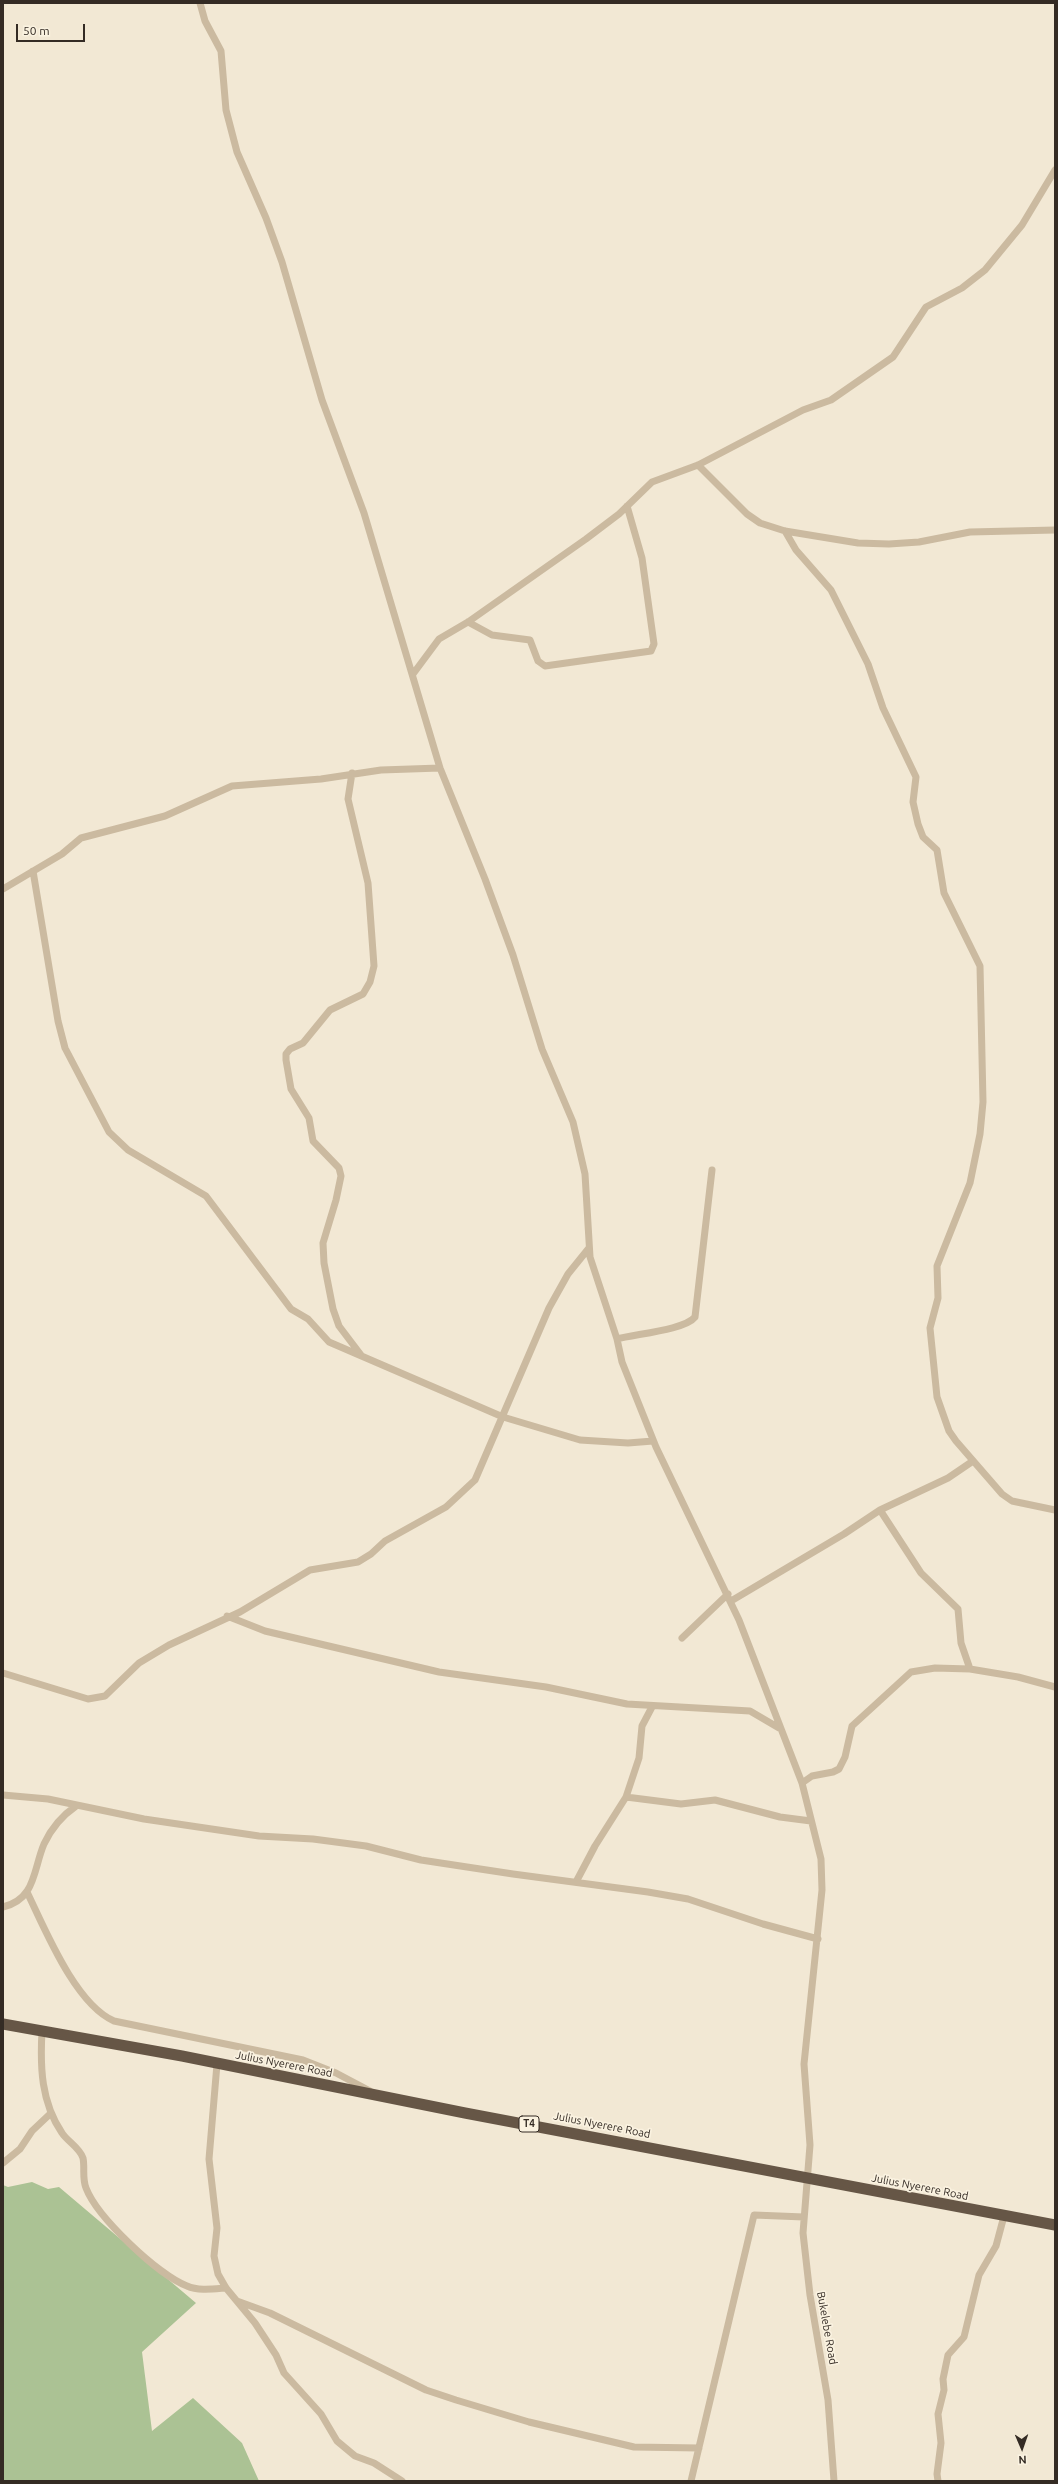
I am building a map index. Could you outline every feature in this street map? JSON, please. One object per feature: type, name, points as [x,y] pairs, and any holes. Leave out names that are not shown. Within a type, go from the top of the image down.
[{"type":"highway","name":"Julius Nyerere Road","points":[[3,2024],[1004,2216],[1055,2224]]},
{"type":"street","name":"Bukelebe Road","points":[[200,3],[205,22],[221,51],[226,110],[237,152],[266,218],[282,262],[311,365],[364,513],[440,768],[488,886],[513,955],[542,1049],[572,1122],[585,1174],[589,1248],[617,1339],[624,1368],[653,1441],[730,1598],[779,1728],[802,1783],[821,1859],[822,1874],[818,1939],[809,2003],[804,2064],[810,2145],[803,2233],[810,2295],[828,2400],[834,2481]]},
{"type":"street","points":[[413,674],[438,639],[468,622],[586,540],[627,506],[652,482],[698,465],[803,410],[831,400],[893,356],[926,307],[962,288],[986,270],[1022,225],[1055,170]]},
{"type":"street","points":[[698,465],[747,514],[760,523],[785,531],[858,543],[889,544],[919,542],[970,532],[1055,530]]},
{"type":"street","points":[[468,622],[492,635],[529,640],[538,661],[545,666],[651,651],[654,644],[642,558],[627,506]]},
{"type":"street","points":[[785,531],[796,550],[831,590],[868,664],[883,708],[916,777],[913,802],[918,824],[923,837],[937,850],[944,893],[980,966],[983,1102],[980,1134],[970,1183],[936,1266],[938,1298],[930,1328],[936,1397],[949,1431],[1002,1494],[1012,1501],[1055,1510]]},
{"type":"street","points":[[3,889],[20,881],[33,871],[62,854],[81,838],[165,816],[232,786],[321,779],[352,773],[440,768]]},
{"type":"street","points":[[352,773],[348,799],[368,883],[374,966],[370,982],[363,994],[330,1010],[303,1043],[290,1049],[286,1054],[286,1060],[291,1089],[309,1118],[313,1141],[339,1168],[341,1176],[323,1243],[324,1263],[333,1309],[339,1326],[362,1357]]},
{"type":"street","points":[[33,871],[58,1021],[65,1048],[110,1132],[128,1150],[206,1196],[292,1309],[308,1319],[329,1342],[470,1401],[503,1417],[580,1440],[628,1443],[653,1441]]},
{"type":"street","points":[[617,1339],[677,1326],[688,1322],[695,1316],[712,1170]]},
{"type":"street","points":[[3,1673],[88,1699],[105,1696],[139,1664],[169,1645],[227,1616],[240,1612],[310,1570],[344,1566],[358,1562],[372,1554],[385,1541],[446,1507],[475,1480],[549,1308],[568,1274],[589,1248]]},
{"type":"street","points":[[682,1638],[730,1598],[844,1534],[880,1510],[948,1478],[973,1461]]},
{"type":"street","points":[[880,1510],[921,1573],[958,1609],[961,1643],[970,1669]]},
{"type":"street","points":[[227,1616],[265,1631],[391,1662],[446,1673],[546,1687],[627,1704],[746,1710],[754,1712],[779,1728]]},
{"type":"street","points":[[802,1783],[812,1776],[833,1772],[839,1769],[845,1757],[852,1726],[891,1693],[905,1676],[935,1668],[970,1669],[1018,1677],[1055,1687]]},
{"type":"street","points":[[576,1882],[595,1846],[626,1797],[639,1758],[642,1726],[652,1706]]},
{"type":"street","points":[[3,1795],[48,1799],[144,1819],[259,1836],[313,1839],[366,1846],[421,1860],[688,1899],[762,1924],[818,1939]]},
{"type":"street","points":[[626,1797],[681,1804],[715,1800],[780,1817],[811,1821]]},
{"type":"street","points":[[3,1907],[20,1901],[27,1892],[48,1838],[67,1813],[76,1806]]},
{"type":"street","points":[[27,1892],[58,1956],[89,2003],[105,2017],[114,2021],[304,2060],[336,2073],[379,2096]]},
{"type":"street","points":[[42,2031],[41,2072],[50,2114],[62,2134],[80,2154],[84,2183],[92,2200],[131,2246],[188,2287],[226,2288]]},
{"type":"street","points":[[217,2064],[209,2144],[209,2175],[217,2228],[214,2261],[226,2288],[255,2323],[276,2355],[288,2378],[321,2414],[337,2441],[355,2456],[379,2466],[402,2481]]},
{"type":"street","points":[[3,2163],[20,2149],[32,2131],[50,2114]]},
{"type":"street","points":[[691,2481],[754,2215],[804,2217]]},
{"type":"street","points":[[938,2481],[937,2474],[941,2443],[938,2414],[944,2390],[943,2379],[948,2355],[964,2337],[979,2275],[996,2246],[1004,2216]]},
{"type":"street","points":[[235,2300],[270,2313],[426,2390],[456,2400],[529,2422],[634,2447],[699,2448]]},
{"type":"green space","points":[[32,2182],[48,2189],[59,2187],[196,2303],[142,2352],[152,2431],[193,2398],[242,2443],[259,2481],[3,2481],[3,2185],[8,2187]]}]
